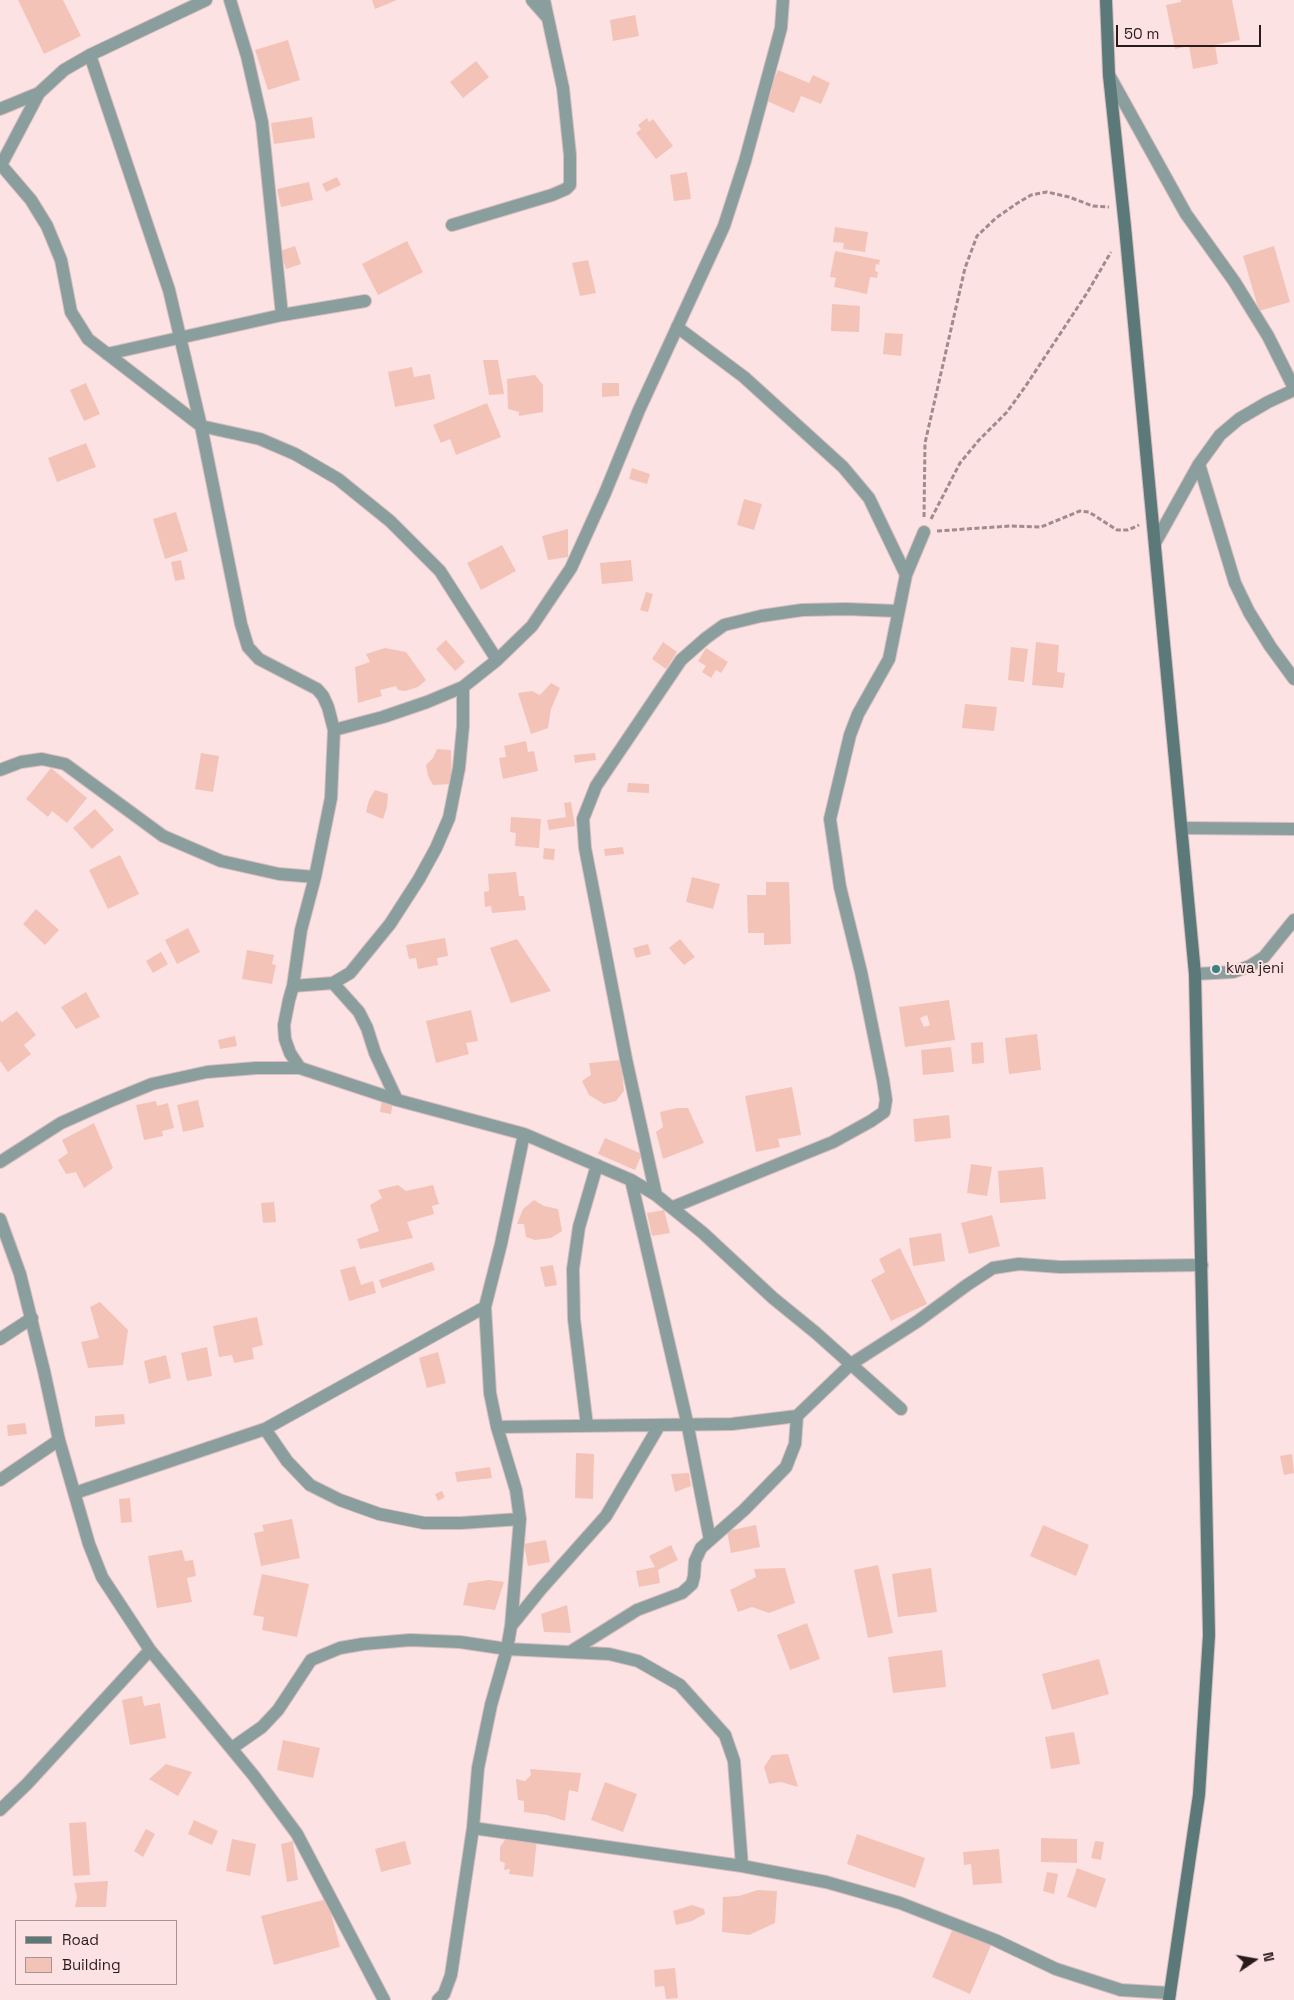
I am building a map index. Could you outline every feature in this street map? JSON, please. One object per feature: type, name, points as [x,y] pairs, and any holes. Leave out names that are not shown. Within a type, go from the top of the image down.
[{"type":"street","points":[[206,0],[90,55],[64,70],[39,93],[1,166],[31,200],[46,226],[61,260],[71,312],[88,339],[201,426],[260,439],[295,454],[338,479],[390,520],[440,571],[497,660]]},
{"type":"street","points":[[230,0],[247,56],[262,122],[282,315]]},
{"type":"street","points":[[532,0],[548,18]]},
{"type":"street","points":[[452,225],[552,196],[570,185],[570,154],[564,88],[544,0]]},
{"type":"street","points":[[334,730],[392,714],[463,687],[497,660],[532,626],[571,568],[605,493],[639,410],[724,226],[746,161],[781,28],[783,0]]},
{"type":"street","points":[[473,1828],[742,1866],[826,1882],[900,1903],[995,1940],[1056,1969],[1121,1990],[1169,1997],[1199,1795],[1210,1635],[1195,974],[1109,75],[1106,0]]},
{"type":"street","points":[[90,55],[169,290],[201,426],[241,624],[248,647],[259,659],[317,689],[328,707],[334,730],[331,798],[315,877],[301,930],[285,1032],[290,1053],[300,1068]]},
{"type":"street","points":[[1109,75],[1186,214],[1234,281],[1268,336],[1294,389],[1239,419],[1220,435],[1198,464],[1155,543]]},
{"type":"street","points":[[0,109],[39,93]]},
{"type":"street","points":[[107,354],[282,315],[365,301]]},
{"type":"street","points":[[677,327],[744,377],[843,467],[869,498],[906,576]]},
{"type":"street","points":[[1198,464],[1235,583],[1249,612],[1266,640],[1294,679]]},
{"type":"street","points":[[673,1207],[833,1142],[884,1112],[886,1100],[883,1080],[861,972],[840,887],[830,819],[850,735],[858,714],[889,659],[897,612],[906,576],[924,532]]},
{"type":"street","points":[[656,1195],[624,1049],[586,848],[583,819],[596,786],[681,660],[724,625],[761,616],[802,610],[846,609],[897,612]]},
{"type":"street","points":[[293,986],[333,983],[350,972],[390,924],[419,879],[436,848],[449,818],[458,768],[463,687]]},
{"type":"street","points":[[0,770],[20,762],[42,759],[64,764],[163,836],[221,861],[279,874],[315,877]]},
{"type":"street","points":[[1182,828],[1294,829]]},
{"type":"street","points":[[1195,974],[1233,972],[1250,966],[1264,958],[1294,920]]},
{"type":"street","points":[[333,983],[359,1012],[367,1028],[375,1053],[397,1100]]},
{"type":"street","points":[[0,1162],[62,1123],[152,1084],[206,1072],[256,1068],[300,1068],[397,1100],[524,1134],[631,1180],[673,1207],[901,1410]]},
{"type":"street","points":[[438,2000],[444,1994],[451,1975],[473,1828],[478,1768],[491,1705],[507,1649],[511,1626],[520,1519],[516,1490],[496,1427],[490,1393],[485,1307],[501,1244],[524,1134]]},
{"type":"street","points":[[587,1426],[574,1319],[573,1269],[579,1226],[597,1165]]},
{"type":"street","points":[[631,1180],[688,1425],[710,1540]]},
{"type":"street","points":[[0,1219],[20,1274],[32,1318],[59,1440],[89,1544],[102,1577],[150,1650],[232,1748],[297,1834],[384,2000]]},
{"type":"street","points":[[496,1427],[732,1424],[797,1416],[850,1364],[993,1268],[1020,1264],[1060,1267],[1202,1265]]},
{"type":"street","points":[[75,1493],[265,1429],[485,1307]]},
{"type":"street","points":[[0,1339],[32,1318]]},
{"type":"street","points":[[570,1652],[637,1610],[682,1593],[692,1584],[697,1554],[786,1467],[795,1444],[797,1416]]},
{"type":"street","points":[[511,1626],[606,1516],[659,1426]]},
{"type":"street","points":[[265,1429],[287,1461],[310,1485],[340,1500],[379,1514],[424,1523],[461,1523],[520,1519]]},
{"type":"street","points":[[0,1480],[59,1440]]},
{"type":"street","points":[[232,1748],[262,1727],[278,1710],[311,1660],[340,1648],[410,1640],[460,1642],[507,1649],[609,1654],[638,1661],[659,1671],[680,1685],[725,1736],[734,1761],[742,1866]]},
{"type":"street","points":[[0,1810],[27,1784],[150,1650]]},
{"type":"path","points":[[924,532],[925,443],[965,268],[977,236],[996,218],[1031,195],[1047,192],[1070,197],[1093,206],[1123,207]]},
{"type":"path","points":[[924,532],[960,463],[1007,412],[1025,387],[1087,293],[1125,227]]},
{"type":"path","points":[[924,532],[1010,526],[1041,527],[1080,511],[1089,512],[1117,530],[1128,530],[1153,520]]},
{"type":"building","points":[[18,0],[63,0],[81,36],[44,54]]},
{"type":"building","points":[[372,0],[397,0],[375,9]]},
{"type":"building","points":[[1181,0],[1232,0],[1240,40],[1215,45],[1218,64],[1193,69],[1189,46],[1175,49],[1166,5],[1181,2]]},
{"type":"building","points":[[635,15],[639,36],[613,41],[610,20]]},
{"type":"building","points":[[288,40],[300,80],[268,90],[255,50]]},
{"type":"building","points":[[476,61],[489,77],[463,98],[450,82]]},
{"type":"building","points":[[778,70],[809,83],[813,75],[830,83],[821,104],[801,96],[794,113],[767,101],[772,90],[765,86],[768,80],[773,82]]},
{"type":"building","points":[[312,117],[315,138],[274,144],[271,123]]},
{"type":"building","points":[[647,118],[649,122],[653,119],[673,146],[656,159],[636,133],[641,129],[638,125]]},
{"type":"building","points":[[687,172],[691,199],[674,201],[670,175]]},
{"type":"building","points":[[337,177],[341,185],[326,192],[322,184]]},
{"type":"building","points":[[309,182],[313,200],[281,207],[277,189]]},
{"type":"building","points":[[835,227],[868,232],[865,252],[843,249],[844,243],[833,242]]},
{"type":"building","points":[[407,241],[423,272],[378,295],[362,264]]},
{"type":"building","points":[[295,246],[301,264],[286,269],[280,251]]},
{"type":"building","points":[[1274,246],[1290,302],[1259,311],[1243,256]]},
{"type":"building","points":[[835,251],[880,260],[879,265],[876,264],[877,278],[870,277],[867,294],[834,287],[836,278],[830,277]]},
{"type":"building","points":[[588,260],[596,293],[580,296],[572,263]]},
{"type":"building","points":[[832,304],[860,306],[859,332],[831,331]]},
{"type":"building","points":[[885,333],[903,334],[901,356],[883,354]]},
{"type":"building","points":[[483,360],[498,360],[504,394],[489,395]]},
{"type":"building","points":[[412,367],[414,377],[430,374],[435,399],[395,407],[388,372]]},
{"type":"building","points":[[535,375],[543,385],[543,412],[519,416],[519,412],[508,409],[507,379]]},
{"type":"building","points":[[86,383],[100,414],[84,421],[70,390]]},
{"type":"building","points":[[602,383],[619,383],[619,396],[602,397]]},
{"type":"building","points":[[487,403],[501,437],[456,455],[450,439],[441,443],[433,425]]},
{"type":"building","points":[[86,443],[96,467],[57,482],[48,458]]},
{"type":"building","points":[[632,468],[650,474],[647,484],[629,479]]},
{"type":"building","points":[[744,499],[762,504],[754,530],[737,525]]},
{"type":"building","points":[[176,512],[188,551],[165,559],[153,519]]},
{"type":"building","points":[[568,529],[568,557],[548,560],[542,536]]},
{"type":"building","points":[[502,545],[516,571],[481,590],[467,563]]},
{"type":"building","points":[[181,560],[185,579],[175,581],[171,562]]},
{"type":"building","points":[[631,560],[633,581],[602,584],[600,563]]},
{"type":"building","points":[[646,592],[653,594],[648,612],[640,610]]},
{"type":"building","points":[[446,640],[465,662],[455,671],[436,649]]},
{"type":"building","points":[[663,642],[677,652],[666,669],[652,659]]},
{"type":"building","points":[[1036,642],[1059,645],[1057,672],[1065,673],[1063,688],[1032,685]]},
{"type":"building","points":[[1011,647],[1028,649],[1024,682],[1008,680]]},
{"type":"building","points":[[385,648],[406,652],[426,680],[418,687],[405,691],[398,690],[396,686],[380,690],[382,696],[358,703],[355,667],[370,662],[366,654]]},
{"type":"building","points":[[706,648],[728,662],[721,673],[716,670],[711,678],[702,672],[706,666],[698,661]]},
{"type":"building","points":[[551,683],[560,688],[551,709],[548,728],[531,734],[518,693],[532,691],[540,695]]},
{"type":"building","points":[[965,704],[997,707],[994,731],[962,728]]},
{"type":"building","points":[[526,741],[528,752],[534,751],[538,771],[503,779],[499,758],[506,757],[504,746]]},
{"type":"building","points":[[437,749],[451,750],[452,784],[433,785],[428,776],[426,765],[433,758]]},
{"type":"building","points":[[201,753],[219,756],[213,792],[195,789]]},
{"type":"building","points":[[595,753],[596,760],[575,763],[574,755]]},
{"type":"building","points":[[51,768],[87,798],[67,823],[52,811],[48,817],[26,799]]},
{"type":"building","points":[[628,783],[649,784],[649,793],[627,792]]},
{"type":"building","points":[[375,790],[388,794],[387,807],[383,819],[366,812],[369,800]]},
{"type":"building","points":[[571,802],[575,826],[549,830],[547,820],[566,817],[564,803]]},
{"type":"building","points":[[95,809],[114,830],[92,849],[73,828]]},
{"type":"building","points":[[511,817],[541,819],[539,848],[515,846],[516,833],[510,832]]},
{"type":"building","points":[[623,847],[624,854],[605,856],[604,849]]},
{"type":"building","points":[[544,848],[555,849],[554,860],[543,859]]},
{"type":"building","points":[[120,855],[139,894],[108,909],[89,870]]},
{"type":"building","points":[[516,872],[519,896],[524,896],[526,910],[492,913],[491,906],[485,907],[484,892],[489,891],[488,874]]},
{"type":"building","points":[[692,877],[720,884],[713,909],[686,902]]},
{"type":"building","points":[[766,882],[789,882],[791,944],[764,945],[764,933],[748,933],[747,895],[766,895]]},
{"type":"building","points":[[36,909],[59,930],[45,945],[23,924]]},
{"type":"building","points":[[188,928],[200,952],[177,964],[165,940]]},
{"type":"building","points":[[445,938],[448,956],[437,958],[438,965],[418,969],[416,958],[409,959],[406,945]]},
{"type":"building","points":[[517,939],[551,991],[511,1003],[490,948]]},
{"type":"building","points":[[680,939],[695,957],[684,965],[669,948]]},
{"type":"building","points":[[648,944],[651,954],[636,958],[633,948]]},
{"type":"building","points":[[247,950],[274,955],[272,964],[276,965],[272,984],[242,979]]},
{"type":"building","points":[[161,952],[168,964],[153,973],[146,961]]},
{"type":"building","points":[[86,992],[100,1017],[76,1029],[61,1007]]},
{"type":"building","points":[[949,1000],[955,1040],[905,1047],[899,1007]],"holes":[[[927,1015],[930,1025],[924,1027],[920,1018]]]},
{"type":"building","points":[[471,1010],[478,1041],[466,1043],[469,1054],[436,1063],[426,1021]]},
{"type":"building","points":[[17,1011],[36,1035],[24,1045],[31,1054],[8,1072],[0,1061],[0,1020],[2,1022]]},
{"type":"building","points":[[1037,1034],[1041,1070],[1009,1074],[1005,1038]]},
{"type":"building","points":[[235,1036],[237,1046],[220,1049],[218,1040]]},
{"type":"building","points":[[983,1042],[984,1063],[972,1064],[971,1043]]},
{"type":"building","points":[[951,1047],[954,1072],[923,1075],[921,1050]]},
{"type":"building","points":[[621,1060],[624,1091],[616,1101],[604,1104],[589,1095],[582,1081],[591,1075],[589,1063]]},
{"type":"building","points":[[792,1087],[801,1135],[778,1139],[780,1147],[756,1152],[745,1096]]},
{"type":"building","points":[[382,1099],[393,1101],[391,1114],[380,1112]]},
{"type":"building","points":[[198,1100],[204,1127],[183,1132],[177,1105]]},
{"type":"building","points":[[156,1101],[157,1106],[168,1103],[174,1128],[162,1131],[163,1136],[144,1140],[136,1105]]},
{"type":"building","points":[[677,1108],[688,1108],[704,1143],[663,1159],[656,1132],[663,1127],[660,1112]]},
{"type":"building","points":[[949,1115],[951,1138],[915,1142],[913,1119]]},
{"type":"building","points":[[94,1123],[113,1168],[84,1188],[76,1172],[66,1174],[58,1160],[68,1153],[62,1140]]},
{"type":"building","points":[[605,1138],[642,1154],[635,1170],[598,1154]]},
{"type":"building","points":[[971,1164],[992,1167],[987,1196],[967,1193]]},
{"type":"building","points":[[1043,1167],[1046,1199],[1000,1203],[998,1171]]},
{"type":"building","points":[[398,1185],[406,1191],[433,1185],[439,1204],[432,1206],[434,1214],[407,1222],[413,1238],[360,1249],[357,1239],[379,1231],[370,1205],[382,1198],[378,1190]]},
{"type":"building","points":[[534,1200],[544,1206],[558,1209],[562,1231],[551,1238],[535,1240],[526,1237],[524,1224],[517,1224],[523,1209]]},
{"type":"building","points":[[274,1202],[276,1222],[263,1223],[261,1203]]},
{"type":"building","points":[[664,1210],[670,1233],[652,1236],[647,1213]]},
{"type":"building","points":[[992,1215],[1000,1246],[969,1254],[961,1223]]},
{"type":"building","points":[[941,1233],[945,1261],[913,1266],[909,1238]]},
{"type":"building","points":[[900,1248],[927,1304],[891,1321],[871,1280],[885,1272],[879,1259]]},
{"type":"building","points":[[432,1262],[435,1270],[382,1288],[379,1280]]},
{"type":"building","points":[[553,1265],[557,1285],[545,1287],[540,1267]]},
{"type":"building","points":[[355,1266],[361,1285],[373,1281],[376,1293],[349,1301],[340,1270]]},
{"type":"building","points":[[100,1302],[128,1330],[123,1365],[88,1368],[81,1342],[99,1338],[90,1307]]},
{"type":"building","points":[[257,1317],[263,1345],[252,1348],[254,1359],[234,1363],[232,1355],[219,1357],[213,1326]]},
{"type":"building","points":[[207,1347],[212,1376],[187,1381],[181,1353]]},
{"type":"building","points":[[438,1352],[446,1383],[427,1388],[419,1358]]},
{"type":"building","points":[[166,1355],[171,1378],[149,1384],[144,1361]]},
{"type":"building","points":[[124,1414],[125,1424],[95,1427],[95,1416]]},
{"type":"building","points":[[25,1423],[27,1434],[8,1436],[7,1425]]},
{"type":"building","points":[[576,1453],[594,1454],[593,1499],[575,1498]]},
{"type":"building","points":[[1292,1454],[1294,1473],[1284,1475],[1280,1456]]},
{"type":"building","points":[[490,1467],[492,1478],[457,1482],[455,1472]]},
{"type":"building","points":[[689,1473],[691,1486],[675,1492],[671,1474]]},
{"type":"building","points":[[442,1491],[445,1497],[438,1501],[435,1494]]},
{"type":"building","points":[[130,1498],[132,1522],[121,1523],[119,1499]]},
{"type":"building","points":[[292,1519],[300,1558],[261,1566],[254,1533],[264,1531],[262,1525]]},
{"type":"building","points":[[756,1525],[760,1547],[731,1553],[727,1531]]},
{"type":"building","points":[[1043,1525],[1089,1545],[1076,1576],[1030,1556]]},
{"type":"building","points":[[546,1540],[550,1562],[528,1566],[524,1544]]},
{"type":"building","points":[[671,1545],[678,1560],[658,1570],[660,1583],[639,1587],[636,1571],[655,1567],[649,1556]]},
{"type":"building","points":[[182,1550],[185,1561],[193,1560],[196,1576],[187,1578],[192,1602],[157,1608],[148,1556]]},
{"type":"building","points":[[878,1565],[893,1633],[868,1638],[854,1570]]},
{"type":"building","points":[[785,1568],[795,1603],[769,1613],[752,1607],[738,1612],[730,1590],[756,1577],[754,1569]]},
{"type":"building","points":[[931,1568],[937,1612],[898,1617],[892,1574]]},
{"type":"building","points":[[262,1574],[309,1584],[297,1637],[262,1630],[264,1617],[253,1615]]},
{"type":"building","points":[[489,1580],[504,1582],[495,1610],[463,1605],[468,1583]]},
{"type":"building","points":[[567,1605],[571,1633],[544,1632],[541,1614]]},
{"type":"building","points":[[807,1623],[820,1659],[790,1670],[777,1635]]},
{"type":"building","points":[[942,1650],[946,1687],[893,1693],[888,1657]]},
{"type":"building","points":[[1099,1659],[1109,1694],[1052,1710],[1042,1674]]},
{"type":"building","points":[[142,1696],[144,1706],[160,1703],[166,1738],[130,1745],[122,1700]]},
{"type":"building","points":[[1074,1732],[1080,1764],[1051,1769],[1045,1737]]},
{"type":"building","points":[[283,1740],[320,1748],[313,1778],[277,1770]]},
{"type":"building","points":[[788,1754],[798,1787],[781,1782],[769,1784],[764,1767],[772,1755]]},
{"type":"building","points":[[166,1764],[192,1772],[178,1796],[149,1779]]},
{"type":"building","points":[[530,1769],[581,1773],[578,1792],[569,1790],[565,1821],[547,1815],[524,1812],[524,1801],[518,1800],[516,1779],[525,1781],[531,1775]]},
{"type":"building","points":[[605,1782],[637,1794],[623,1832],[591,1820]]},
{"type":"building","points":[[194,1820],[218,1831],[212,1845],[188,1834]]},
{"type":"building","points":[[86,1822],[90,1875],[73,1876],[69,1823]]},
{"type":"building","points":[[146,1829],[155,1834],[143,1857],[134,1851]]},
{"type":"building","points":[[857,1834],[925,1858],[915,1888],[847,1864]]},
{"type":"building","points":[[507,1837],[537,1839],[533,1877],[509,1874],[510,1869],[504,1870],[505,1863],[500,1861],[500,1847]]},
{"type":"building","points":[[1041,1838],[1077,1839],[1077,1863],[1041,1862]]},
{"type":"building","points":[[232,1839],[256,1844],[250,1876],[226,1871]]},
{"type":"building","points":[[293,1841],[298,1880],[287,1882],[281,1844]]},
{"type":"building","points":[[405,1841],[411,1864],[381,1872],[375,1849]]},
{"type":"building","points":[[1095,1841],[1104,1842],[1101,1860],[1091,1858]]},
{"type":"building","points":[[999,1849],[1002,1883],[973,1885],[971,1864],[964,1865],[963,1852]]},
{"type":"building","points":[[1077,1868],[1106,1879],[1096,1908],[1067,1897]]},
{"type":"building","points":[[1047,1872],[1058,1874],[1054,1894],[1043,1891]]},
{"type":"building","points":[[108,1881],[106,1907],[75,1907],[77,1897],[74,1883]]},
{"type":"building","points":[[758,1890],[777,1891],[775,1923],[749,1935],[722,1932],[723,1897],[739,1896]]},
{"type":"building","points":[[327,1899],[340,1947],[274,1965],[261,1916]]},
{"type":"building","points":[[692,1905],[704,1909],[705,1914],[692,1921],[676,1925],[673,1911]]},
{"type":"building","points":[[954,1926],[992,1943],[970,1994],[932,1977]]},
{"type":"building","points":[[675,1968],[678,1998],[666,1999],[664,1986],[655,1987],[654,1970]]},
{"type":"place","name":"kwa jeni","points":[[1216,969]]}]
